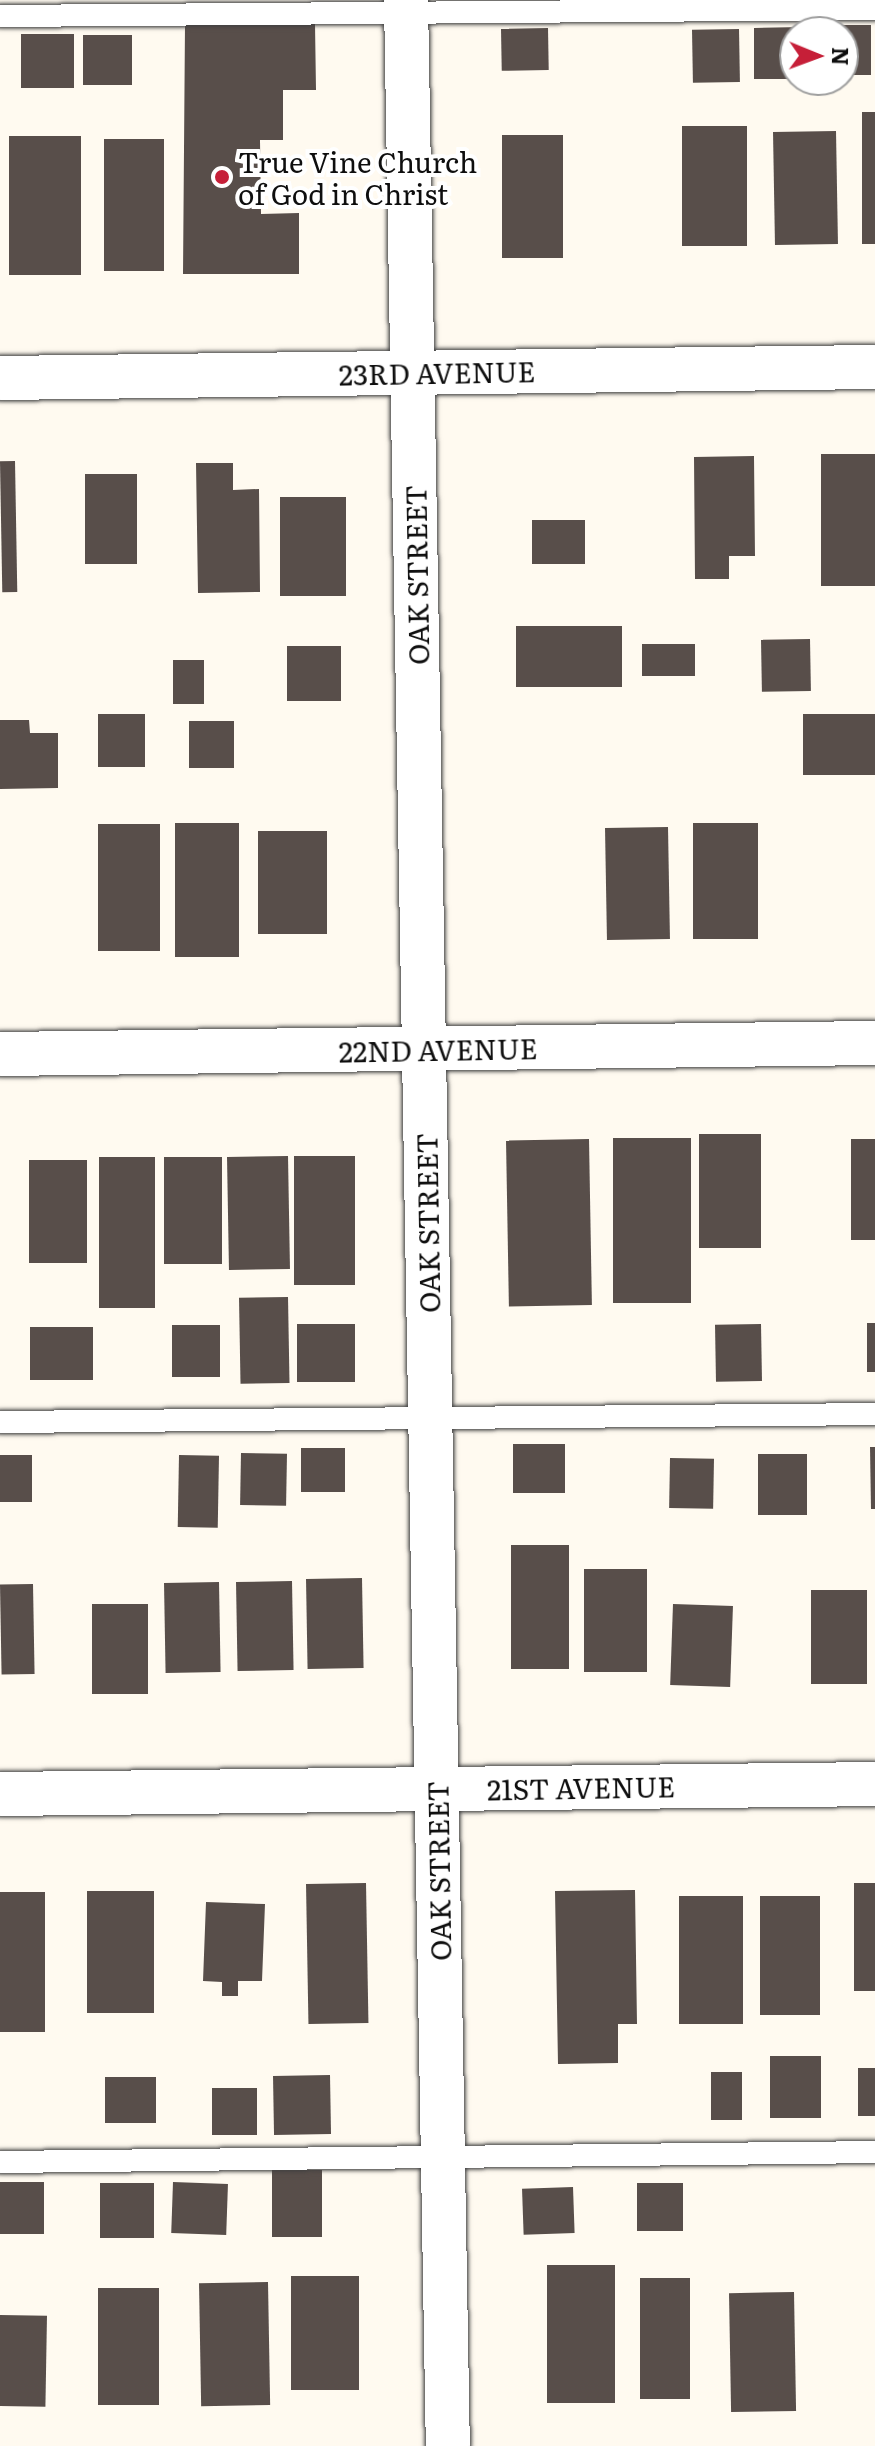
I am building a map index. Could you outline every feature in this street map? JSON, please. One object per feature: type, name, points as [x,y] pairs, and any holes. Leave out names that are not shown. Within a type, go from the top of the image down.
[{"type":"street","name":"OAK STREET","points":[[406,6],[448,2446]]},
{"type":"street","name":"23RD AVENUE","points":[[0,378],[875,367]]},
{"type":"street","name":"22ND AVENUE","points":[[0,1054],[875,1043]]},
{"type":"street","name":"21ST AVENUE","points":[[0,1794],[875,1784]]},
{"type":"lane","points":[[0,16],[406,6],[875,9]]},
{"type":"lane","points":[[0,1422],[875,1414]]},
{"type":"lane","points":[[0,2162],[443,2160],[875,2152]]},
{"type":"building","name":"True Vine Church of God in Christ","points":[[185,24],[315,24],[316,90],[283,90],[283,140],[260,140],[261,214],[299,213],[299,274],[183,274]]},
{"type":"building","points":[[859,25],[871,25],[871,75],[859,75]]},
{"type":"building","points":[[779,27],[779,79],[754,79],[754,28]]},
{"type":"building","points":[[548,28],[549,70],[502,71],[501,29]]},
{"type":"building","points":[[739,29],[740,82],[693,83],[692,30]]},
{"type":"building","points":[[21,34],[74,34],[74,88],[21,88]]},
{"type":"building","points":[[83,35],[132,35],[132,85],[83,85]]},
{"type":"building","points":[[862,112],[875,112],[875,244],[862,244]]},
{"type":"building","points":[[682,126],[747,126],[747,246],[682,246]]},
{"type":"building","points":[[836,131],[838,244],[775,245],[773,132]]},
{"type":"building","points":[[502,135],[563,135],[563,258],[502,258]]},
{"type":"building","points":[[9,136],[81,136],[81,275],[9,275]]},
{"type":"building","points":[[104,139],[164,139],[164,271],[104,271]]},
{"type":"building","points":[[821,454],[875,454],[875,586],[821,586]]},
{"type":"building","points":[[754,456],[755,556],[729,556],[729,579],[695,579],[694,457]]},
{"type":"building","points":[[0,461],[15,461],[17,592],[2,592]]},
{"type":"building","points":[[196,463],[233,463],[233,490],[259,489],[260,592],[198,593]]},
{"type":"building","points":[[85,474],[137,474],[137,564],[85,564]]},
{"type":"building","points":[[280,497],[346,497],[346,596],[280,596]]},
{"type":"building","points":[[532,520],[585,520],[585,564],[532,564]]},
{"type":"building","points":[[516,626],[622,626],[622,687],[516,687]]},
{"type":"building","points":[[810,639],[811,691],[762,692],[761,640]]},
{"type":"building","points":[[642,644],[695,644],[695,676],[642,676]]},
{"type":"building","points":[[287,646],[341,646],[341,701],[287,701]]},
{"type":"building","points":[[173,660],[204,660],[204,704],[173,704]]},
{"type":"building","points":[[98,714],[145,714],[145,767],[98,767]]},
{"type":"building","points":[[803,714],[875,714],[875,775],[803,775]]},
{"type":"building","points":[[0,720],[29,720],[30,733],[58,733],[58,788],[0,789]]},
{"type":"building","points":[[189,721],[234,721],[234,768],[189,768]]},
{"type":"building","points":[[175,823],[239,823],[239,957],[175,957]]},
{"type":"building","points":[[693,823],[758,823],[758,939],[693,939]]},
{"type":"building","points":[[98,824],[160,824],[160,951],[98,951]]},
{"type":"building","points":[[668,827],[670,939],[607,940],[605,828]]},
{"type":"building","points":[[258,831],[327,831],[327,934],[258,934]]},
{"type":"building","points":[[699,1134],[761,1134],[761,1248],[699,1248]]},
{"type":"building","points":[[613,1138],[691,1138],[691,1303],[613,1303]]},
{"type":"building","points":[[589,1139],[592,1305],[509,1306],[506,1140]]},
{"type":"building","points":[[851,1139],[875,1139],[875,1240],[851,1240]]},
{"type":"building","points":[[288,1156],[290,1269],[229,1270],[227,1157]]},
{"type":"building","points":[[294,1156],[355,1156],[355,1285],[294,1285]]},
{"type":"building","points":[[99,1157],[155,1157],[155,1308],[99,1308]]},
{"type":"building","points":[[164,1157],[222,1157],[222,1264],[164,1264]]},
{"type":"building","points":[[29,1160],[87,1160],[87,1263],[29,1263]]},
{"type":"building","points":[[288,1297],[290,1383],[241,1384],[239,1298]]},
{"type":"building","points":[[867,1323],[875,1323],[875,1372],[867,1372]]},
{"type":"building","points":[[297,1324],[355,1324],[355,1382],[297,1382]]},
{"type":"building","points":[[761,1324],[762,1381],[716,1382],[715,1325]]},
{"type":"building","points":[[172,1325],[220,1325],[220,1377],[172,1377]]},
{"type":"building","points":[[30,1327],[93,1327],[93,1380],[30,1380]]},
{"type":"building","points":[[513,1444],[565,1444],[565,1493],[513,1493]]},
{"type":"building","points":[[870,1447],[875,1447],[875,1509],[871,1509]]},
{"type":"building","points":[[301,1448],[345,1448],[345,1492],[301,1492]]},
{"type":"building","points":[[241,1453],[287,1454],[286,1506],[240,1505]]},
{"type":"building","points":[[758,1454],[807,1454],[807,1515],[758,1515]]},
{"type":"building","points":[[0,1455],[32,1455],[32,1502],[0,1502]]},
{"type":"building","points":[[179,1455],[219,1456],[218,1528],[178,1527]]},
{"type":"building","points":[[670,1458],[714,1459],[713,1509],[669,1508]]},
{"type":"building","points":[[511,1545],[569,1545],[569,1669],[511,1669]]},
{"type":"building","points":[[584,1569],[647,1569],[647,1672],[584,1672]]},
{"type":"building","points":[[362,1578],[364,1668],[308,1669],[306,1579]]},
{"type":"building","points":[[292,1581],[294,1670],[238,1671],[236,1582]]},
{"type":"building","points":[[219,1582],[221,1672],[166,1673],[164,1583]]},
{"type":"building","points":[[33,1584],[35,1674],[2,1675],[0,1585]]},
{"type":"building","points":[[811,1590],[867,1590],[867,1684],[811,1684]]},
{"type":"building","points":[[92,1604],[148,1604],[148,1694],[92,1694]]},
{"type":"building","points":[[673,1604],[733,1606],[730,1687],[670,1685]]},
{"type":"building","points":[[366,1883],[368,2023],[308,2024],[306,1884]]},
{"type":"building","points":[[854,1883],[875,1883],[875,1991],[854,1991]]},
{"type":"building","points":[[635,1890],[637,2024],[618,2024],[618,2063],[558,2064],[555,1891]]},
{"type":"building","points":[[87,1891],[154,1891],[154,2013],[87,2013]]},
{"type":"building","points":[[0,1892],[45,1892],[45,2032],[0,2032]]},
{"type":"building","points":[[679,1896],[743,1896],[743,2024],[679,2024]]},
{"type":"building","points":[[760,1896],[820,1896],[820,2015],[760,2015]]},
{"type":"building","points":[[206,1902],[265,1904],[262,1981],[238,1981],[238,1996],[222,1996],[222,1982],[203,1981]]},
{"type":"building","points":[[770,2056],[821,2056],[821,2118],[770,2118]]},
{"type":"building","points":[[858,2068],[875,2068],[875,2116],[858,2116]]},
{"type":"building","points":[[711,2072],[742,2072],[742,2120],[711,2120]]},
{"type":"building","points":[[330,2075],[331,2134],[274,2135],[273,2076]]},
{"type":"building","points":[[105,2077],[156,2077],[156,2123],[105,2123]]},
{"type":"building","points":[[212,2088],[257,2088],[257,2135],[212,2135]]},
{"type":"building","points":[[272,2170],[322,2170],[322,2237],[272,2237]]},
{"type":"building","points":[[0,2182],[44,2182],[44,2234],[0,2234]]},
{"type":"building","points":[[173,2182],[228,2184],[226,2235],[171,2233]]},
{"type":"building","points":[[100,2183],[154,2183],[154,2238],[100,2238]]},
{"type":"building","points":[[637,2183],[683,2183],[683,2231],[637,2231]]},
{"type":"building","points":[[573,2187],[575,2233],[524,2235],[522,2189]]},
{"type":"building","points":[[547,2265],[615,2265],[615,2403],[547,2403]]},
{"type":"building","points":[[291,2276],[359,2276],[359,2390],[291,2390]]},
{"type":"building","points":[[640,2278],[690,2278],[690,2399],[640,2399]]},
{"type":"building","points":[[268,2282],[270,2405],[201,2406],[199,2283]]},
{"type":"building","points":[[98,2288],[159,2288],[159,2405],[98,2405]]},
{"type":"building","points":[[794,2292],[796,2411],[731,2412],[729,2293]]},
{"type":"building","points":[[0,2315],[47,2316],[45,2407],[0,2406]]},
{"type":"place","name":"True Vine Church of God in Christ","points":[[222,177]]}]
